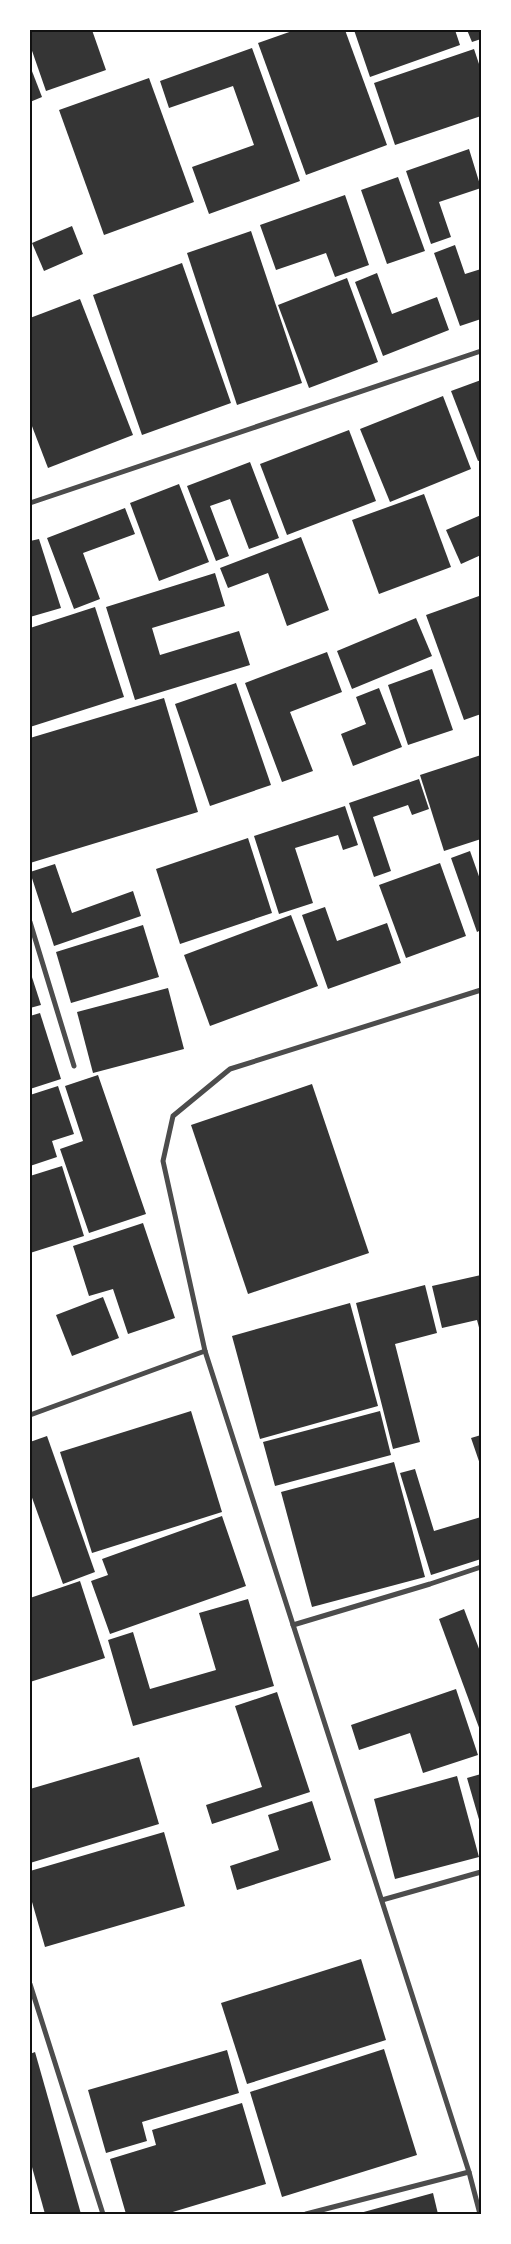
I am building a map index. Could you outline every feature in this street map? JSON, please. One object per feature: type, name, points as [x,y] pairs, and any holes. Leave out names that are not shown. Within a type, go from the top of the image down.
[{"type":"street","points":[[30,503],[481,351]]},
{"type":"street","points":[[30,922],[74,1066]]},
{"type":"street","points":[[480,2214],[469,2172],[205,1351],[162,1161],[172,1116],[230,1069],[481,990]]},
{"type":"street","points":[[30,1414],[205,1351]]},
{"type":"street","points":[[293,1625],[430,1584],[481,1566]]},
{"type":"street","points":[[382,1900],[481,1872]]},
{"type":"street","points":[[30,1984],[103,2214]]},
{"type":"street","points":[[306,2214],[469,2172]]},
{"type":"building","points":[[30,30],[92,30],[106,70],[46,91],[30,45]]},
{"type":"building","points":[[295,30],[345,30],[387,145],[306,175],[258,43]]},
{"type":"building","points":[[354,30],[455,30],[460,45],[370,77]]},
{"type":"building","points":[[467,30],[481,30],[481,39],[472,42]]},
{"type":"building","points":[[252,48],[300,181],[209,214],[192,167],[254,145],[233,86],[169,108],[160,81]]},
{"type":"building","points":[[474,49],[481,70],[481,116],[395,145],[374,83]]},
{"type":"building","points":[[30,66],[42,97],[30,102]]},
{"type":"building","points":[[149,78],[194,202],[104,235],[59,110]]},
{"type":"building","points":[[469,149],[481,188],[439,202],[451,237],[431,244],[406,171]]},
{"type":"building","points":[[398,177],[425,251],[387,264],[361,190]]},
{"type":"building","points":[[345,195],[369,265],[335,277],[326,253],[276,270],[260,225]]},
{"type":"building","points":[[72,226],[83,254],[44,271],[32,243]]},
{"type":"building","points":[[251,231],[302,383],[237,405],[187,253]]},
{"type":"building","points":[[455,245],[465,274],[481,269],[481,319],[460,326],[434,253]]},
{"type":"building","points":[[182,263],[231,403],[142,435],[93,295]]},
{"type":"building","points":[[377,273],[392,314],[437,297],[449,330],[383,356],[355,282]]},
{"type":"building","points":[[347,278],[378,362],[309,388],[278,305]]},
{"type":"building","points":[[80,299],[133,435],[48,468],[30,421],[30,318]]},
{"type":"building","points":[[481,380],[481,460],[478,461],[451,391]]},
{"type":"building","points":[[443,396],[471,469],[390,502],[360,429]]},
{"type":"building","points":[[349,430],[376,501],[287,535],[260,464]]},
{"type":"building","points":[[250,462],[279,538],[249,549],[230,499],[210,506],[229,556],[216,561],[187,486]]},
{"type":"building","points":[[179,484],[209,562],[159,581],[130,503]]},
{"type":"building","points":[[424,494],[451,567],[379,594],[352,520]]},
{"type":"building","points":[[125,508],[135,534],[83,553],[100,599],[74,609],[47,538]]},
{"type":"building","points":[[481,515],[481,555],[461,564],[446,530]]},
{"type":"building","points":[[301,537],[329,610],[287,626],[268,573],[228,588],[220,568]]},
{"type":"building","points":[[39,539],[61,608],[30,617],[30,541]]},
{"type":"building","points":[[215,573],[225,606],[152,628],[160,655],[239,631],[250,665],[135,700],[106,607]]},
{"type":"building","points":[[479,596],[481,601],[481,714],[464,720],[426,615]]},
{"type":"building","points":[[95,607],[124,697],[30,727],[30,628]]},
{"type":"building","points":[[416,618],[432,656],[352,689],[337,651]]},
{"type":"building","points":[[327,652],[342,692],[290,712],[313,771],[282,782],[245,683]]},
{"type":"building","points":[[432,669],[453,730],[408,745],[388,685]]},
{"type":"building","points":[[236,683],[271,785],[210,806],[175,704]]},
{"type":"building","points":[[379,688],[402,747],[353,766],[341,734],[366,724],[356,697]]},
{"type":"building","points":[[164,698],[198,812],[30,863],[30,738]]},
{"type":"building","points":[[481,755],[481,839],[444,851],[420,775]]},
{"type":"building","points":[[419,779],[429,809],[412,815],[408,805],[373,817],[391,871],[374,877],[349,803]]},
{"type":"building","points":[[345,806],[358,845],[343,850],[338,835],[295,848],[313,903],[279,914],[254,836]]},
{"type":"building","points":[[248,838],[272,913],[180,944],[156,869]]},
{"type":"building","points":[[470,851],[481,882],[481,930],[477,932],[451,858]]},
{"type":"building","points":[[440,863],[466,936],[406,958],[379,885]]},
{"type":"building","points":[[55,864],[72,913],[133,891],[141,916],[54,946],[30,872]]},
{"type":"building","points":[[325,907],[337,941],[387,923],[401,963],[328,989],[302,915]]},
{"type":"building","points":[[291,915],[318,986],[210,1026],[184,955]]},
{"type":"building","points":[[143,925],[159,977],[71,1003],[56,952]]},
{"type":"building","points":[[30,971],[41,1005],[30,1008]]},
{"type":"building","points":[[168,988],[184,1049],[93,1073],[77,1012]]},
{"type":"building","points":[[40,1013],[61,1079],[30,1089],[30,1016]]},
{"type":"building","points":[[98,1075],[146,1214],[89,1233],[60,1149],[83,1141],[65,1086]]},
{"type":"building","points":[[312,1084],[369,1253],[248,1294],[191,1125]]},
{"type":"building","points":[[58,1086],[74,1134],[52,1141],[57,1157],[30,1166],[30,1095]]},
{"type":"building","points":[[62,1166],[84,1236],[30,1253],[30,1176]]},
{"type":"building","points":[[143,1223],[175,1318],[128,1334],[113,1289],[89,1296],[73,1246]]},
{"type":"building","points":[[481,1275],[481,1335],[477,1320],[442,1328],[432,1286]]},
{"type":"building","points":[[425,1285],[437,1333],[395,1344],[420,1442],[393,1449],[356,1303]]},
{"type":"building","points":[[103,1297],[119,1338],[72,1356],[56,1315]]},
{"type":"building","points":[[350,1303],[378,1406],[260,1439],[232,1336]]},
{"type":"building","points":[[191,1411],[222,1512],[92,1553],[60,1452]]},
{"type":"building","points":[[380,1411],[391,1455],[275,1486],[263,1442]]},
{"type":"building","points":[[481,1435],[481,1467],[471,1438]]},
{"type":"building","points":[[47,1436],[95,1572],[63,1584],[30,1492],[30,1442]]},
{"type":"building","points":[[394,1462],[425,1577],[312,1607],[281,1492]]},
{"type":"building","points":[[415,1469],[434,1531],[481,1517],[481,1559],[431,1575],[400,1473]]},
{"type":"building","points":[[222,1516],[246,1586],[110,1634],[91,1581],[108,1575],[102,1559]]},
{"type":"building","points":[[80,1581],[105,1658],[30,1682],[30,1598]]},
{"type":"building","points":[[248,1599],[274,1686],[133,1726],[108,1640],[133,1632],[150,1689],[216,1670],[199,1613]]},
{"type":"building","points":[[464,1609],[481,1654],[481,1733],[439,1619]]},
{"type":"building","points":[[456,1689],[478,1755],[423,1773],[410,1733],[359,1750],[351,1725]]},
{"type":"building","points":[[277,1692],[310,1792],[212,1824],[206,1805],[262,1787],[235,1706]]},
{"type":"building","points":[[139,1757],[159,1824],[30,1863],[30,1789]]},
{"type":"building","points":[[481,1774],[481,1823],[480,1823],[467,1778]]},
{"type":"building","points":[[457,1776],[479,1857],[395,1879],[374,1799]]},
{"type":"building","points":[[312,1801],[331,1860],[237,1890],[230,1866],[279,1850],[268,1815]]},
{"type":"building","points":[[164,1832],[185,1906],[45,1947],[30,1895],[30,1871]]},
{"type":"building","points":[[361,1959],[386,2040],[247,2084],[221,2003]]},
{"type":"building","points":[[384,2049],[417,2155],[282,2197],[250,2092]]},
{"type":"building","points":[[227,2050],[239,2093],[142,2122],[147,2141],[106,2153],[88,2090]]},
{"type":"building","points":[[35,2052],[81,2214],[45,2214],[30,2160],[30,2054]]},
{"type":"building","points":[[242,2103],[266,2184],[166,2214],[126,2214],[110,2159],[156,2145],[152,2130]]},
{"type":"building","points":[[433,2193],[438,2214],[360,2214],[360,2213]]}]
